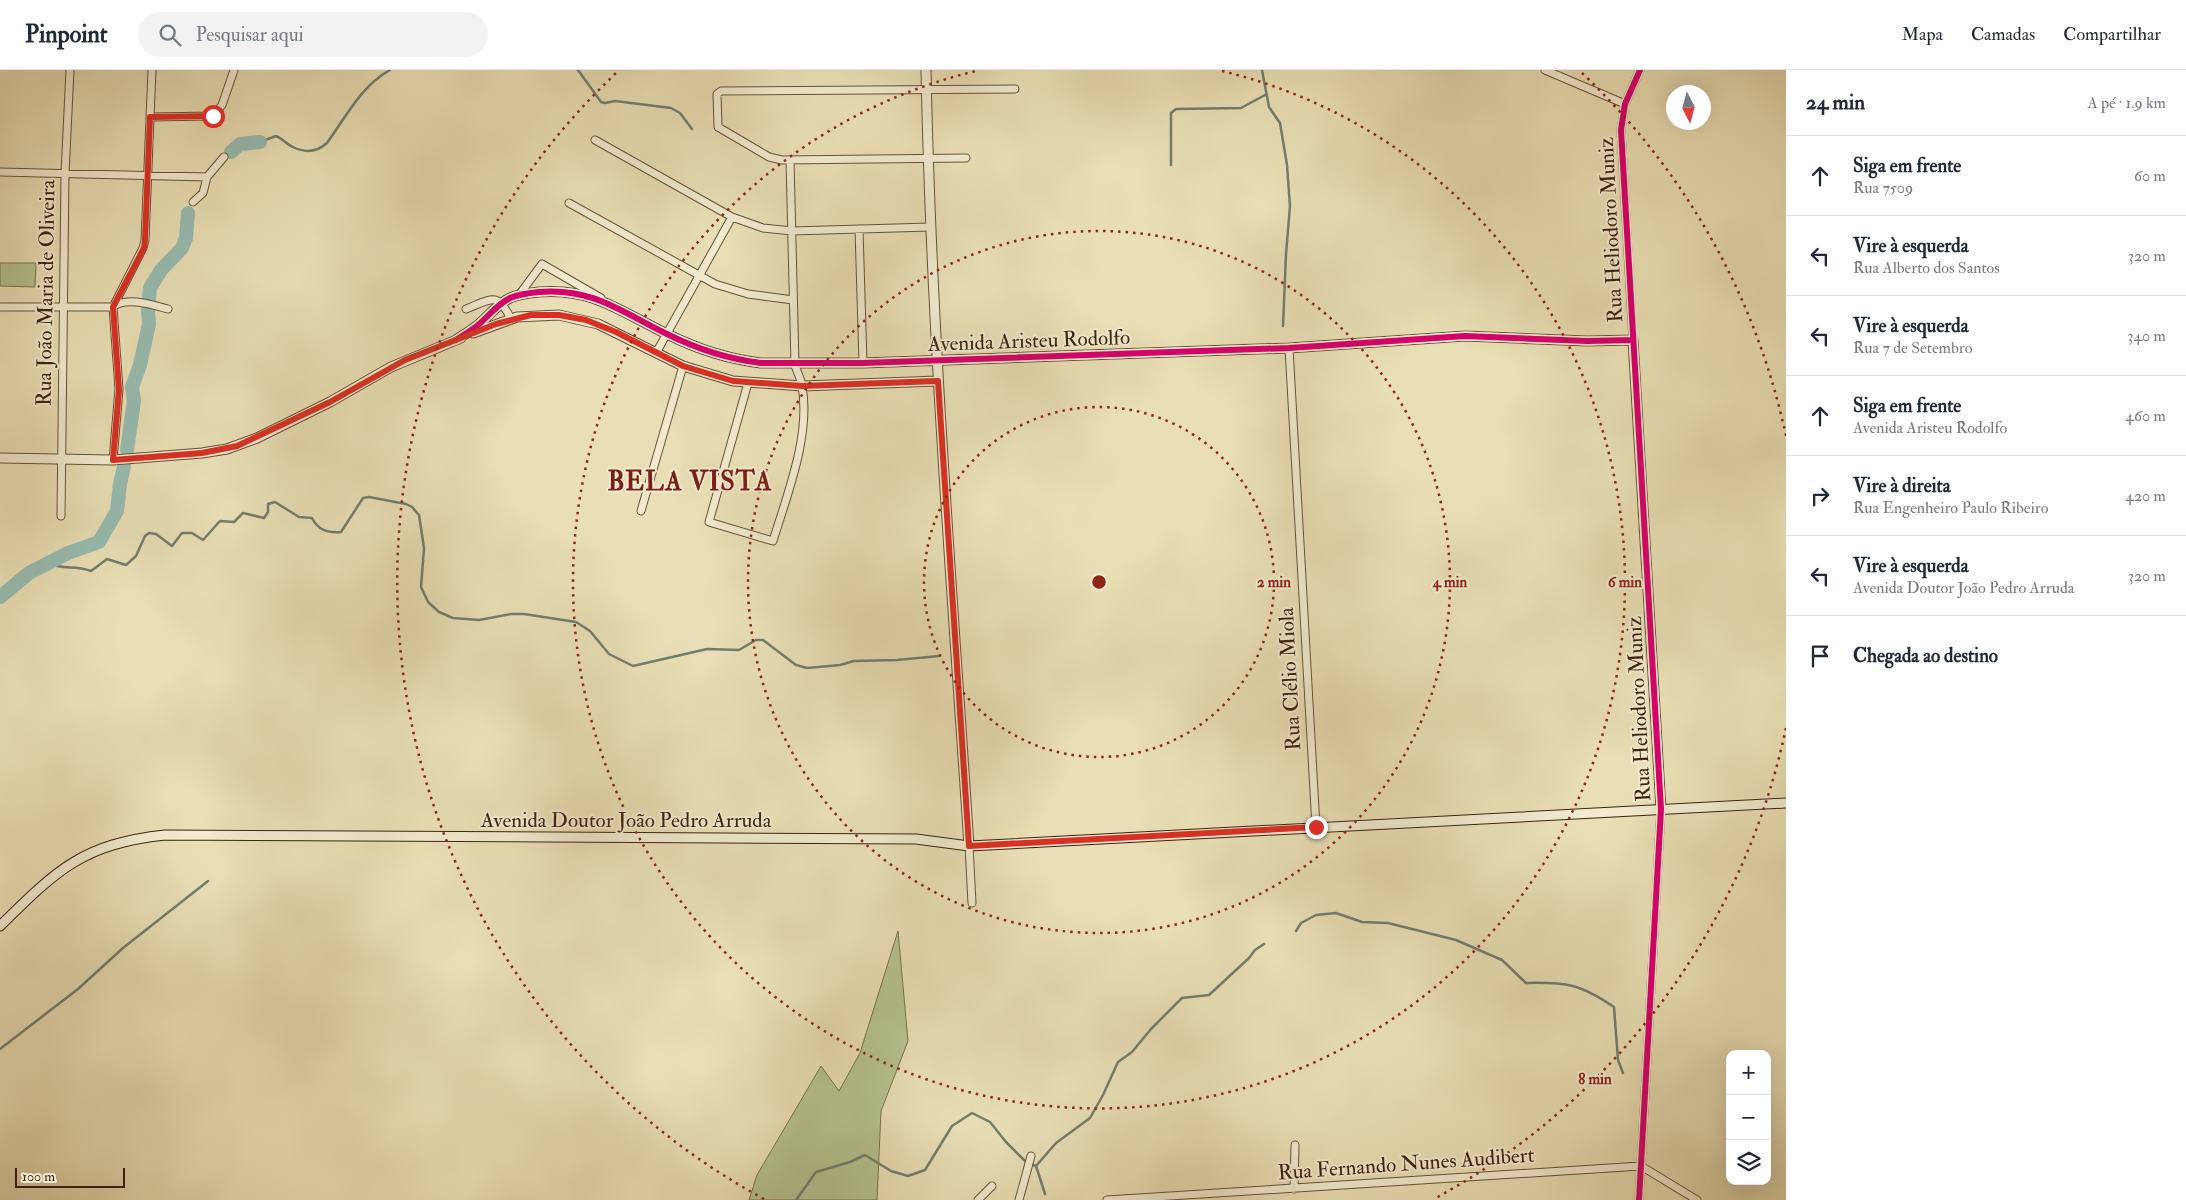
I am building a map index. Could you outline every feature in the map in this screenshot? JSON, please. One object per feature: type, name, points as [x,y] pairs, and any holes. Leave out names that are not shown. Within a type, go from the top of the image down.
[{"type":"street","name":"Rua João Maria de Oliveira","points":[[61,516],[66,174],[70,70]]},
{"type":"street","points":[[113,460],[119,390],[113,307],[144,248],[152,70]]},
{"type":"street","points":[[150,117],[213,116],[222,105],[234,70]]},
{"type":"street","points":[[926,70],[930,227],[938,381],[972,903]]},
{"type":"street","points":[[1545,70],[1625,104]]},
{"type":"street","name":"Rua Heliodoro Muniz","points":[[1640,70],[1625,104],[1621,130],[1661,809],[1640,1200]]},
{"type":"street","points":[[966,158],[790,160],[769,157],[718,127],[716,122],[718,92],[1015,89]]},
{"type":"street","points":[[595,140],[732,217],[763,228],[792,231],[930,227]]},
{"type":"street","points":[[193,202],[203,193],[207,177],[224,157]]},
{"type":"street","points":[[748,383],[709,522],[773,541],[800,446],[803,407],[802,386],[794,364],[790,160]]},
{"type":"street","points":[[0,172],[207,177]]},
{"type":"street","points":[[569,203],[699,276],[731,290],[769,298],[793,300]]},
{"type":"street","points":[[656,352],[732,217]]},
{"type":"street","points":[[859,229],[863,363]]},
{"type":"street","points":[[519,295],[542,264],[612,304]]},
{"type":"street","name":"Avenida Aristeu Rodolfo","points":[[456,340],[477,326],[503,302],[519,295],[570,292],[591,296],[612,304],[666,334],[710,352],[744,361],[794,364],[1289,348],[1465,336],[1587,341],[1633,340]]},
{"type":"street","points":[[466,308],[489,300],[497,300],[503,302],[511,319]]},
{"type":"street","points":[[0,307],[113,307],[122,302],[141,303],[168,309]]},
{"type":"street","name":"Avenida Aristeu Rodolfo","points":[[456,340],[511,319],[544,314],[579,318],[616,332],[683,366],[720,378],[748,383],[802,386],[938,381]]},
{"type":"street","points":[[0,458],[113,460],[202,453],[237,446],[330,402],[391,367],[456,340]]},
{"type":"street","name":"Rua Clélio Miola","points":[[1289,348],[1316,827]]},
{"type":"street","points":[[641,511],[683,366]]},
{"type":"street","name":"Avenida Doutor João Pedro Arruda","points":[[0,926],[39,888],[70,863],[96,850],[124,841],[165,835],[916,839],[952,837],[962,840],[969,846],[974,840],[994,844],[1786,803]]},
{"type":"street","points":[[1294,1189],[1296,1146]]},
{"type":"street","points":[[1019,1200],[1031,1156]]},
{"type":"street","points":[[1641,1166],[1697,1200]]},
{"type":"street","name":"Rua Fernando Nunes Audibert","points":[[1108,1200],[1641,1166]]},
{"type":"street","points":[[978,1200],[992,1186]]},
{"type":"green space","points":[[0,263],[36,263],[35,287],[0,286]]},
{"type":"green space","points":[[898,931],[908,1041],[881,1111],[877,1200],[749,1200],[757,1175],[821,1066],[839,1091],[860,1053]]},
{"type":"waterway","points":[[260,142],[276,136],[297,149],[311,151],[319,148],[327,143],[347,113],[371,84],[390,70]]},
{"type":"waterway","points":[[578,70],[601,102],[615,101],[671,108],[680,113],[692,129]]},
{"type":"waterway","points":[[1262,70],[1269,107],[1280,123],[1287,165],[1290,206],[1283,326]]},
{"type":"waterway","points":[[1171,165],[1171,113],[1176,109],[1241,108],[1265,95]]},
{"type":"waterway","points":[[231,152],[240,144],[260,142]]},
{"type":"waterway","points":[[127,450],[134,401],[132,387],[140,365],[149,324],[150,288],[161,270],[182,248],[186,238],[188,213]]},
{"type":"waterway","points":[[0,597],[29,573],[68,553],[99,542],[117,511],[124,467]]},
{"type":"waterway","points":[[48,563],[60,567],[91,571],[107,559],[126,565],[136,556],[145,536],[149,533],[156,534],[172,546],[182,533],[192,533],[203,540],[220,521],[234,522],[243,513],[264,518],[268,512],[268,504],[275,502],[299,517],[312,518],[324,530],[341,532],[363,498],[369,497],[406,504],[412,507],[419,515],[424,548],[421,587],[428,602],[439,612],[453,618],[479,620],[511,614],[524,614],[576,622],[590,631],[609,654],[633,666],[707,649],[739,650],[756,640],[763,640],[796,665],[807,668],[840,665],[854,661],[897,660],[939,656]]},
{"type":"waterway","points":[[0,1049],[78,989],[123,948],[208,881]]},
{"type":"waterway","points":[[1296,931],[1301,923],[1316,915],[1336,913],[1362,922],[1388,923],[1456,940],[1502,960],[1526,983],[1563,984],[1592,993],[1614,1007],[1618,1060],[1623,1073]]},
{"type":"waterway","points":[[1036,1166],[1056,1143],[1090,1118],[1118,1062],[1132,1052],[1151,1029],[1182,998],[1209,995],[1249,958],[1255,950],[1264,944]]},
{"type":"waterway","points":[[796,1200],[816,1172],[850,1162],[865,1155],[891,1171],[908,1176],[925,1170],[952,1126],[972,1113],[990,1122],[1026,1162],[1036,1166],[1045,1194]]},
{"type":"cycle path","points":[[1639,1200],[1661,809],[1621,130],[1625,104],[1640,70]]},
{"type":"cycle path","points":[[456,340],[482,322],[497,307],[510,298],[539,292],[558,292],[591,298],[606,303],[701,349],[737,359],[761,363],[863,363],[1289,348],[1465,336],[1587,341],[1633,340]]},
{"type":"district","name":"BELA VISTA","points":[[690,482]]},
{"type":"route","points":[[213,116],[150,117],[144,248],[113,307],[119,390],[113,460],[202,453],[237,446],[330,402],[405,360],[496,324],[531,315],[571,316],[586,320],[616,332],[683,366],[733,381],[802,386],[938,381],[969,846],[1316,827]]}]
